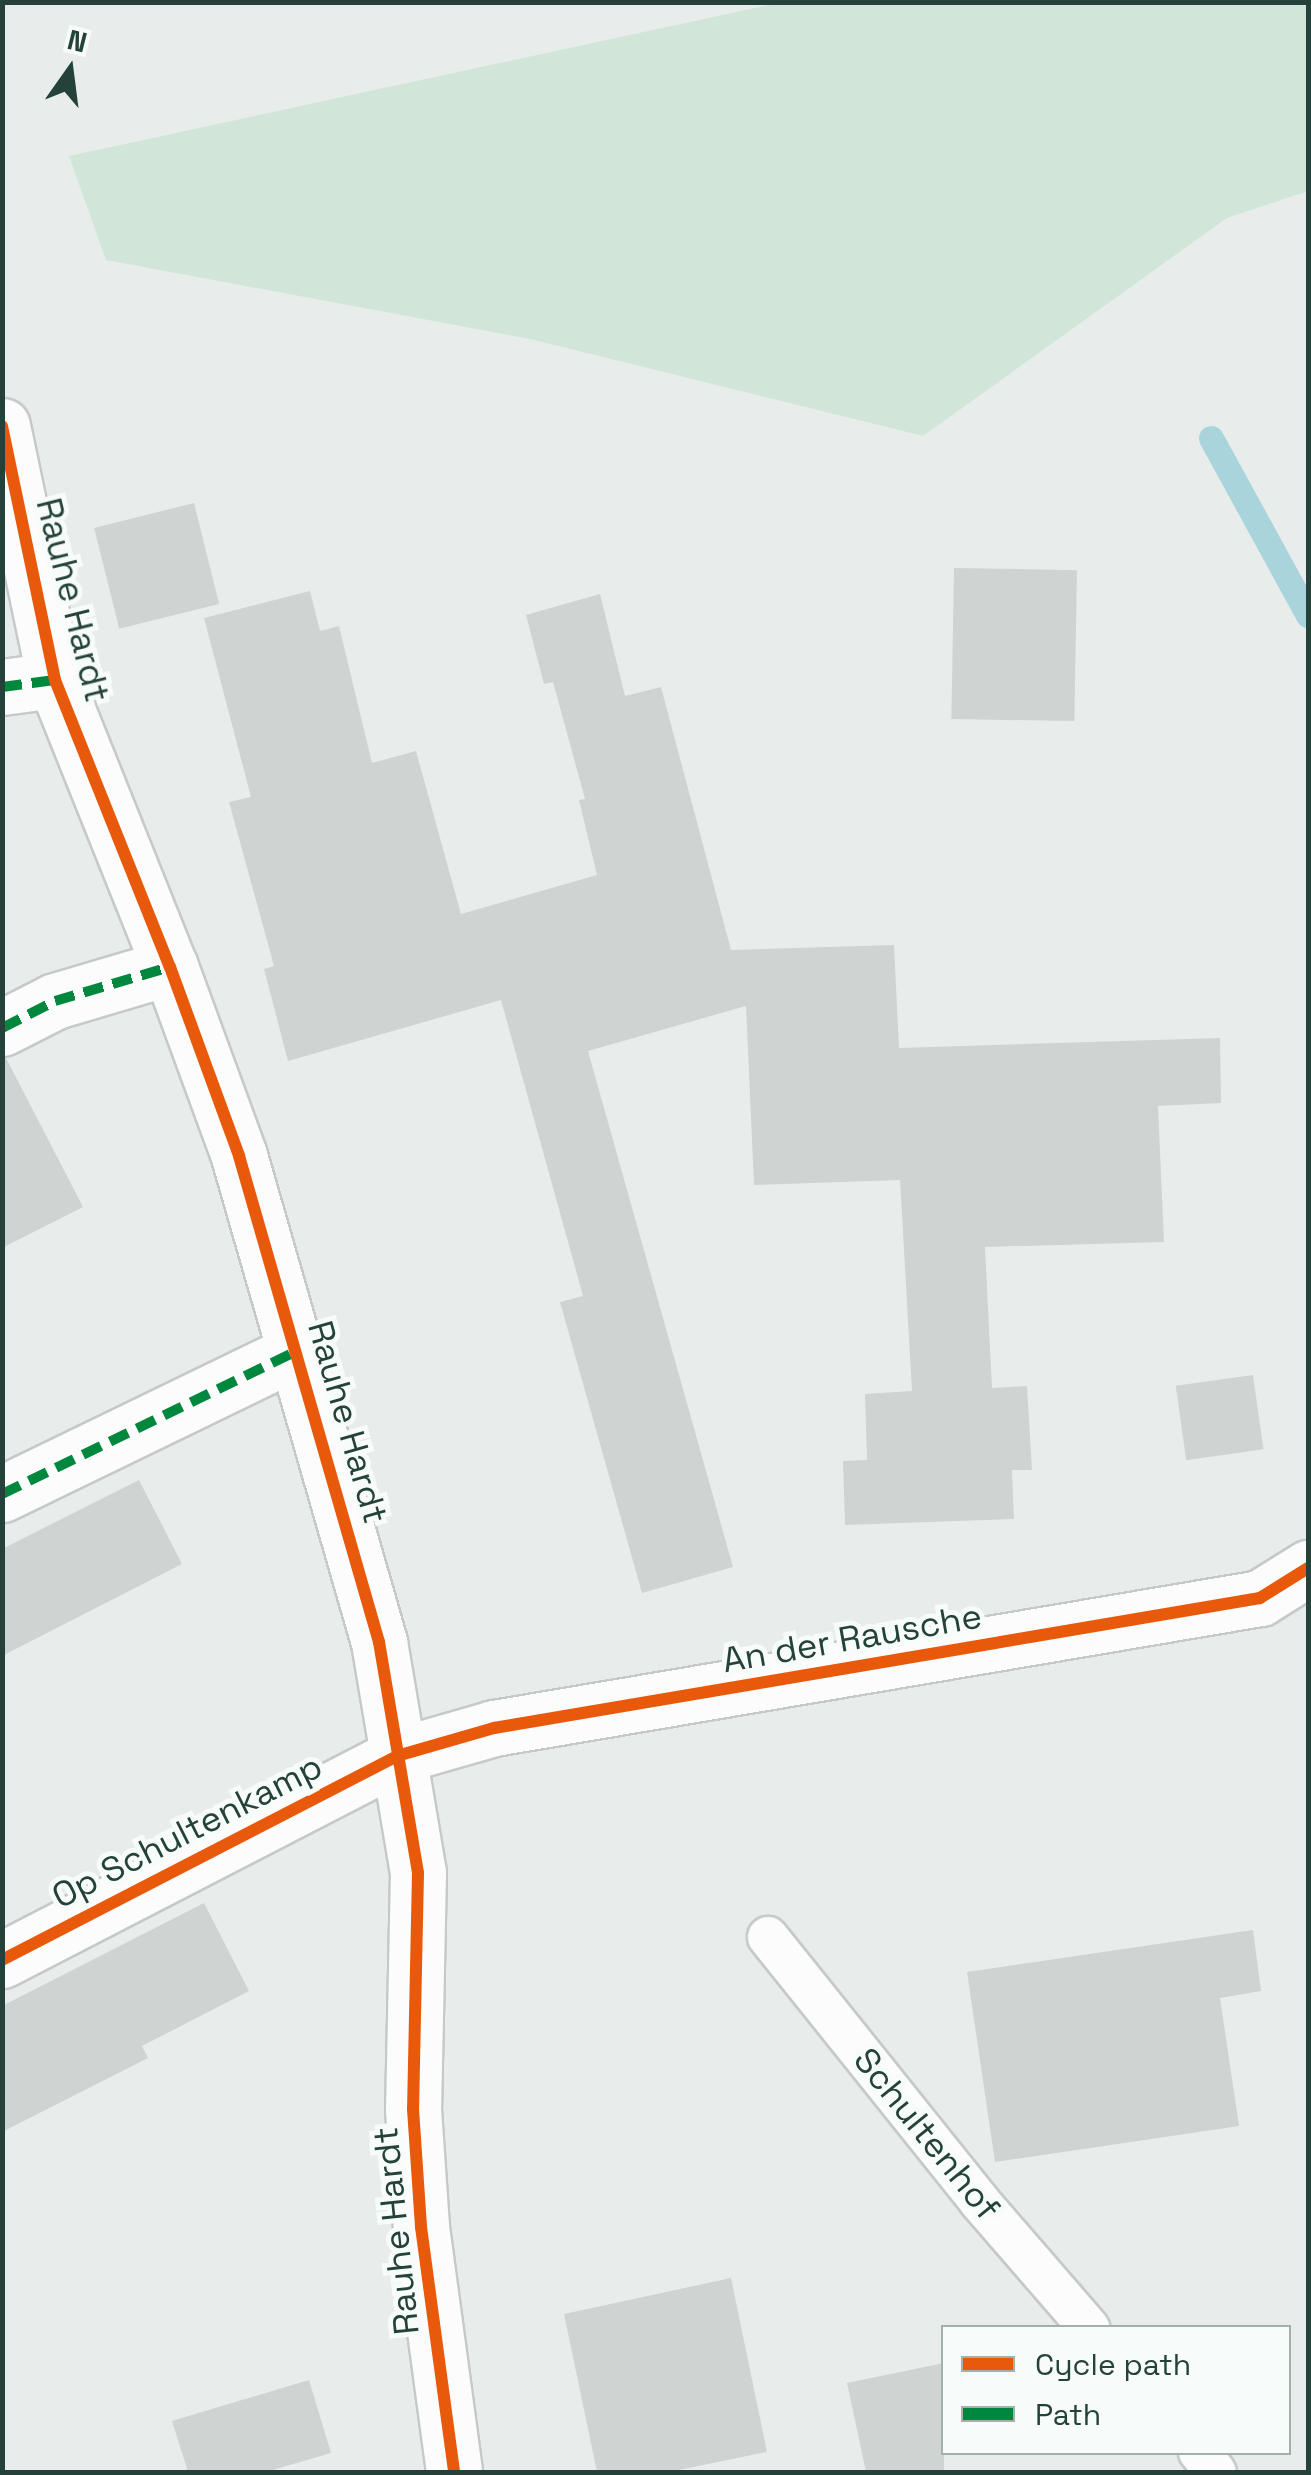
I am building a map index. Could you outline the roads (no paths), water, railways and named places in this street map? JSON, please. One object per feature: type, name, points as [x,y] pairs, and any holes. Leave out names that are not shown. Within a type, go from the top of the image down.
[{"type":"street","name":"Rauhe Hardt","points":[[2,426],[28,684],[170,967],[238,1156],[379,1642],[418,1873],[413,2109],[421,2227],[454,2472]]},
{"type":"street","points":[[2,1028],[55,1002],[170,967]]},
{"type":"street","points":[[2,1494],[296,1351]]},
{"type":"street","name":"An der Rausche","points":[[400,1754],[494,1728],[1260,1598],[1308,1568]]},
{"type":"street","name":"Op Schultenkamp","points":[[2,1960],[400,1754]]},
{"type":"lane","name":"Schultenhof","points":[[768,1937],[980,2202],[1087,2325]]},
{"type":"waterway","points":[[1211,438],[1308,615]]}]
